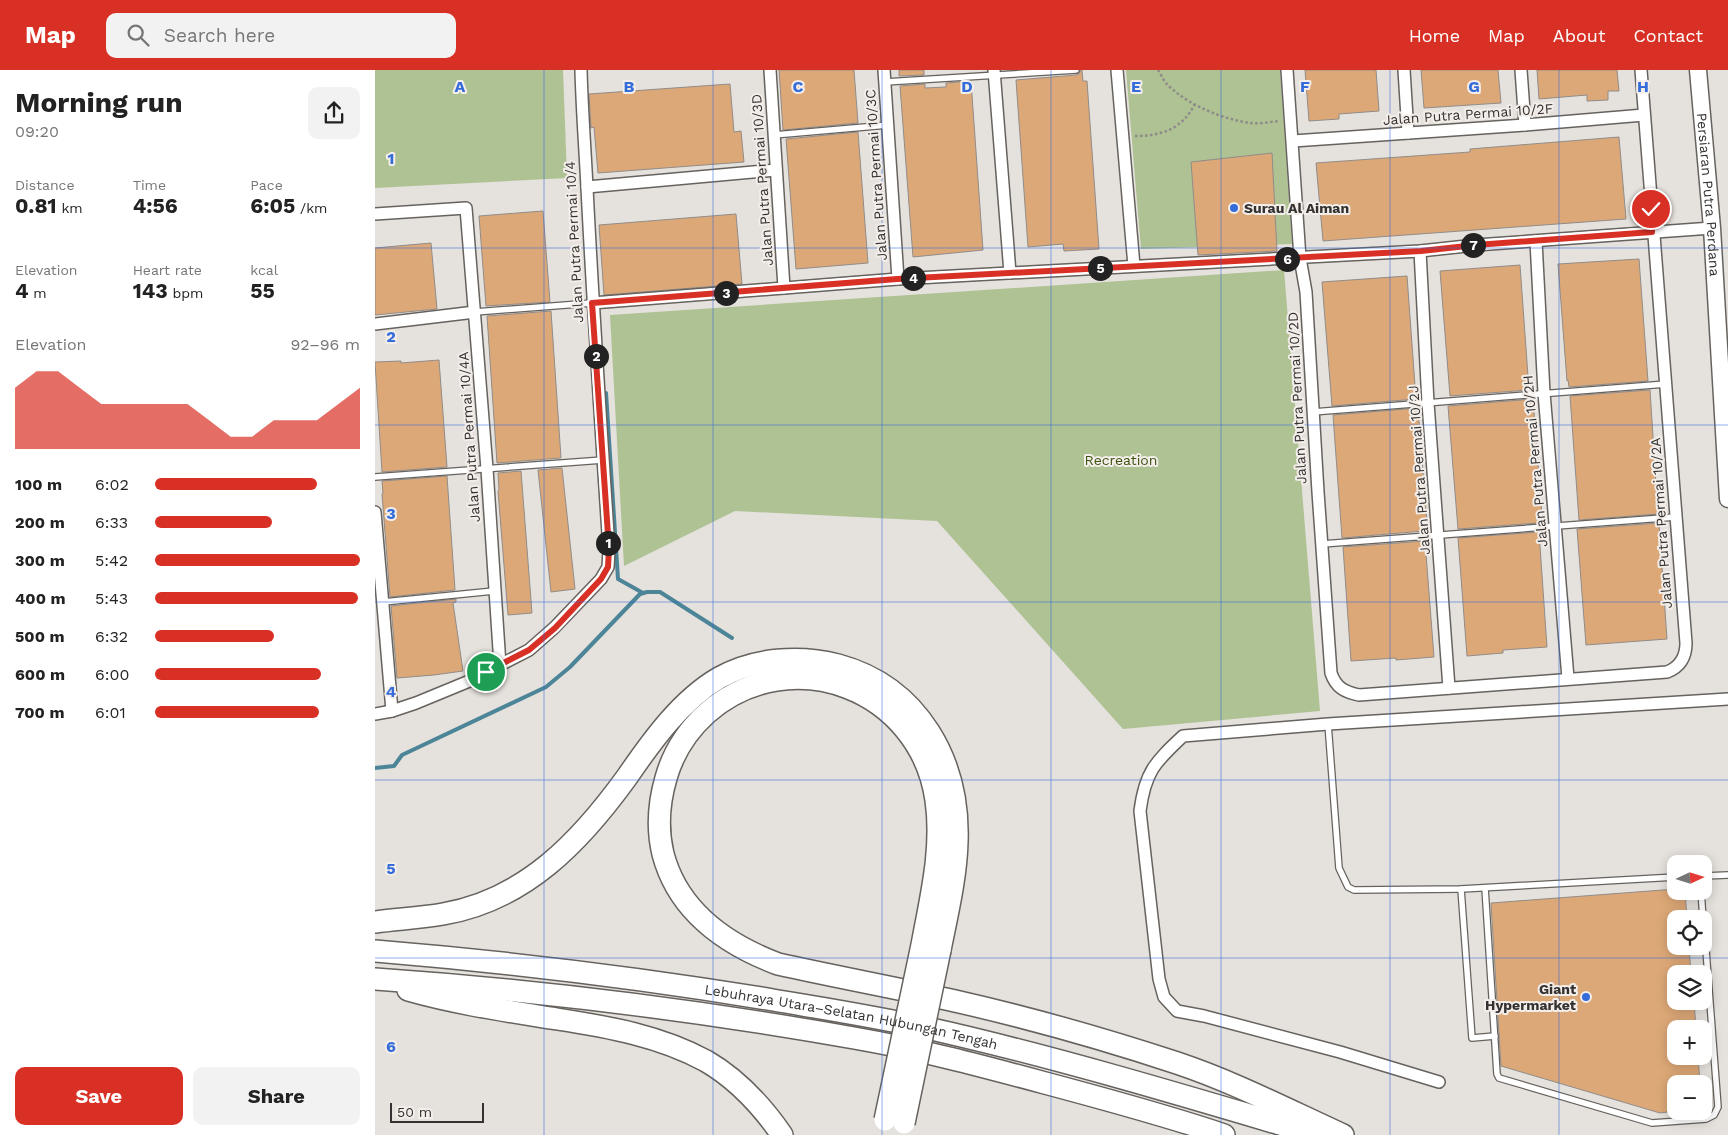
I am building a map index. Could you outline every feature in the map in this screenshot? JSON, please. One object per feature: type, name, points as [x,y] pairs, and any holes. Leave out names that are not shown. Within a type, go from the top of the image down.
[{"type":"highway","points":[[375,922],[442,915],[463,910],[504,895],[520,886],[546,867],[579,836],[610,800],[645,751],[671,719],[696,695],[719,678],[754,664],[779,660],[807,660],[831,663],[855,670],[874,678],[888,688],[914,710],[927,728],[939,749],[951,782],[956,814],[955,866],[931,947],[893,1128]]},
{"type":"highway","points":[[931,947],[939,839],[935,798],[922,755],[897,719],[876,701],[850,688],[822,680],[792,678],[749,687],[721,701],[699,720],[676,751],[666,778],[660,805],[661,846],[665,862],[683,897],[695,914],[730,942],[754,955],[778,964],[955,1001],[1124,1046],[1188,1067],[1261,1097],[1343,1135]]},
{"type":"highway","name":"Lebuhraya Utara–Selatan Hubungan Tengah","points":[[375,951],[478,959],[712,990],[859,1014],[947,1032],[1051,1059],[1151,1086],[1317,1135]]},
{"type":"highway","points":[[375,980],[447,1001],[609,1027],[655,1039],[707,1062],[734,1080],[753,1099],[782,1135]]},
{"type":"highway","name":"Lebuhraya Utara–Selatan Hubungan Tengah","points":[[375,980],[472,986],[607,1001],[855,1038],[941,1056],[1027,1078],[1167,1116],[1224,1135]]},
{"type":"main road","name":"Persiaran Putra Perdana","points":[[1698,70],[1713,228],[1726,431],[1728,498]]},
{"type":"street","name":"Jalan Putra Permai 10/4","points":[[375,714],[417,703],[467,682],[529,650],[555,628],[601,579],[608,567],[609,549],[582,125],[581,70]]},
{"type":"street","name":"Jalan Putra Permai 10/3D","points":[[770,70],[784,288]]},
{"type":"street","name":"Jalan Putra Permai 10/3C","points":[[884,70],[897,279]]},
{"type":"street","points":[[1117,70],[1134,266]]},
{"type":"street","name":"Jalan Putra Permai 10/2D","points":[[1287,70],[1300,258],[1307,292],[1313,412],[1331,673],[1339,687],[1347,692],[1359,695],[1373,694]]},
{"type":"street","points":[[1404,70],[1409,133]]},
{"type":"street","points":[[1521,70],[1525,126]]},
{"type":"street","name":"Jalan Putra Permai 10/2A","points":[[1373,694],[1667,672],[1673,670],[1685,656],[1686,643],[1652,232],[1641,70]]},
{"type":"street","points":[[994,72],[1010,273]]},
{"type":"street","name":"Jalan Putra Permai 10/2F","points":[[1293,141],[1525,126],[1644,115]]},
{"type":"street","points":[[587,187],[776,170]]},
{"type":"street","name":"Jalan Putra Permai 10/4A","points":[[375,214],[466,208],[487,469],[499,664]]},
{"type":"street","points":[[592,303],[897,279],[1421,251],[1713,228]]},
{"type":"street","name":"Jalan Putra Permai 10/2H","points":[[1536,241],[1544,393],[1568,678]]},
{"type":"street","name":"Jalan Putra Permai 10/2J","points":[[1421,251],[1428,403],[1449,688]]},
{"type":"street","points":[[375,324],[475,312]]},
{"type":"street","points":[[375,512],[379,602],[392,711]]},
{"type":"street","points":[[1439,1082],[1340,1052],[1204,1016],[1177,1011],[1164,996],[1159,980],[1140,811],[1143,790],[1157,762],[1183,736],[1328,724],[1728,700]]},
{"type":"lane","points":[[885,82],[994,72],[1076,70]]},
{"type":"lane","points":[[774,135],[888,125]]},
{"type":"lane","points":[[475,312],[592,303]]},
{"type":"lane","points":[[1313,412],[1666,384]]},
{"type":"lane","points":[[375,477],[603,460]]},
{"type":"lane","points":[[1322,544],[1676,517]]},
{"type":"lane","points":[[379,602],[494,591]]},
{"type":"lane","points":[[1328,724],[1339,868],[1348,887],[1355,890],[1461,889],[1667,878]]},
{"type":"lane","points":[[1713,875],[1728,874]]},
{"type":"lane","points":[[1485,888],[1497,1074],[1502,1080],[1652,1123],[1706,1119],[1714,1115],[1718,1107],[1706,955]]},
{"type":"lane","points":[[1461,889],[1472,1038],[1495,1036]]},
{"type":"path","points":[[1158,70],[1165,82],[1179,94],[1195,104],[1216,113],[1252,123],[1283,121]]},
{"type":"path","points":[[1131,136],[1152,135],[1171,130],[1189,116],[1195,104]]},
{"type":"green space","points":[[375,70],[563,70],[567,178],[375,188]]},
{"type":"green space","points":[[1126,70],[1280,70],[1292,244],[1141,249]]},
{"type":"green space","name":"Recreation","points":[[1284,270],[1320,711],[1123,729],[937,521],[735,511],[624,566],[610,315]]},
{"type":"building","points":[[779,70],[854,70],[858,123],[783,130]]},
{"type":"building","points":[[899,70],[924,70],[924,75],[899,76]]},
{"type":"building","points":[[1081,70],[1083,81],[1087,81],[1099,249],[1064,251],[1063,244],[1028,247],[1016,80],[1076,75]]},
{"type":"building","points":[[1305,70],[1376,70],[1379,111],[1339,114],[1339,119],[1309,121]]},
{"type":"building","points":[[1421,70],[1498,70],[1501,103],[1424,108]]},
{"type":"building","points":[[1537,70],[1617,70],[1619,91],[1608,91],[1608,100],[1587,101],[1587,95],[1539,99]]},
{"type":"building","points":[[971,81],[983,250],[913,257],[900,86],[925,84],[925,88],[946,87],[946,83]]},
{"type":"building","points":[[730,84],[734,132],[741,131],[744,162],[598,173],[594,127],[591,128],[589,94]]},
{"type":"building","points":[[858,132],[868,263],[796,269],[786,139]]},
{"type":"building","points":[[1619,137],[1626,219],[1323,241],[1316,163],[1470,152],[1470,149]]},
{"type":"building","name":"Surau Al Aiman","points":[[1272,153],[1277,251],[1198,255],[1191,162]]},
{"type":"building","points":[[543,211],[550,302],[486,306],[479,216]]},
{"type":"building","points":[[736,214],[742,284],[604,295],[599,225]]},
{"type":"building","points":[[431,243],[437,309],[375,315],[375,248]]},
{"type":"building","points":[[1639,259],[1648,381],[1569,387],[1558,264]]},
{"type":"building","points":[[1520,265],[1529,390],[1450,396],[1440,271]]},
{"type":"building","points":[[1407,276],[1416,399],[1332,406],[1322,282]]},
{"type":"building","points":[[551,311],[561,458],[497,463],[487,316]]},
{"type":"building","points":[[439,360],[447,467],[382,472],[375,362],[401,361],[401,363]]},
{"type":"building","points":[[1650,390],[1658,514],[1579,520],[1570,396]]},
{"type":"building","points":[[1533,399],[1542,516],[1537,516],[1538,523],[1458,529],[1448,406]]},
{"type":"building","points":[[1418,408],[1427,522],[1424,522],[1424,531],[1342,538],[1333,415]]},
{"type":"building","points":[[562,468],[575,589],[551,592],[538,470]]},
{"type":"building","points":[[521,471],[532,613],[508,615],[498,473]]},
{"type":"building","points":[[447,476],[455,590],[390,597],[382,481]]},
{"type":"building","points":[[1659,523],[1667,639],[1586,645],[1577,529]]},
{"type":"building","points":[[1539,532],[1547,647],[1503,650],[1503,653],[1467,656],[1458,538]]},
{"type":"building","points":[[1425,541],[1434,657],[1351,661],[1343,547]]},
{"type":"building","points":[[456,599],[456,602],[453,603],[463,671],[397,678],[391,606]]},
{"type":"building","name":"Giant Hypermarket","points":[[1667,890],[1667,900],[1686,900],[1686,910],[1667,910],[1667,955],[1690,955],[1690,965],[1667,965],[1667,1010],[1695,1010],[1695,1020],[1667,1020],[1667,1065],[1699,1065],[1699,1075],[1667,1075],[1667,1112],[1660,1113],[1501,1066],[1491,903]]},
{"type":"waterway","points":[[606,393],[618,579],[643,593]]},
{"type":"waterway","points":[[375,768],[394,766],[402,755],[546,687],[570,667],[640,594],[660,592],[732,638]]},
{"type":"place","name":"Surau Al Aiman","points":[[1234,208]]},
{"type":"place","name":"Giant Hypermarket","points":[[1586,997]]},
{"type":"route","points":[[486,672],[529,650],[555,628],[601,579],[608,567],[609,549],[592,303],[897,279],[1421,251],[1652,232],[1651,209]]}]
